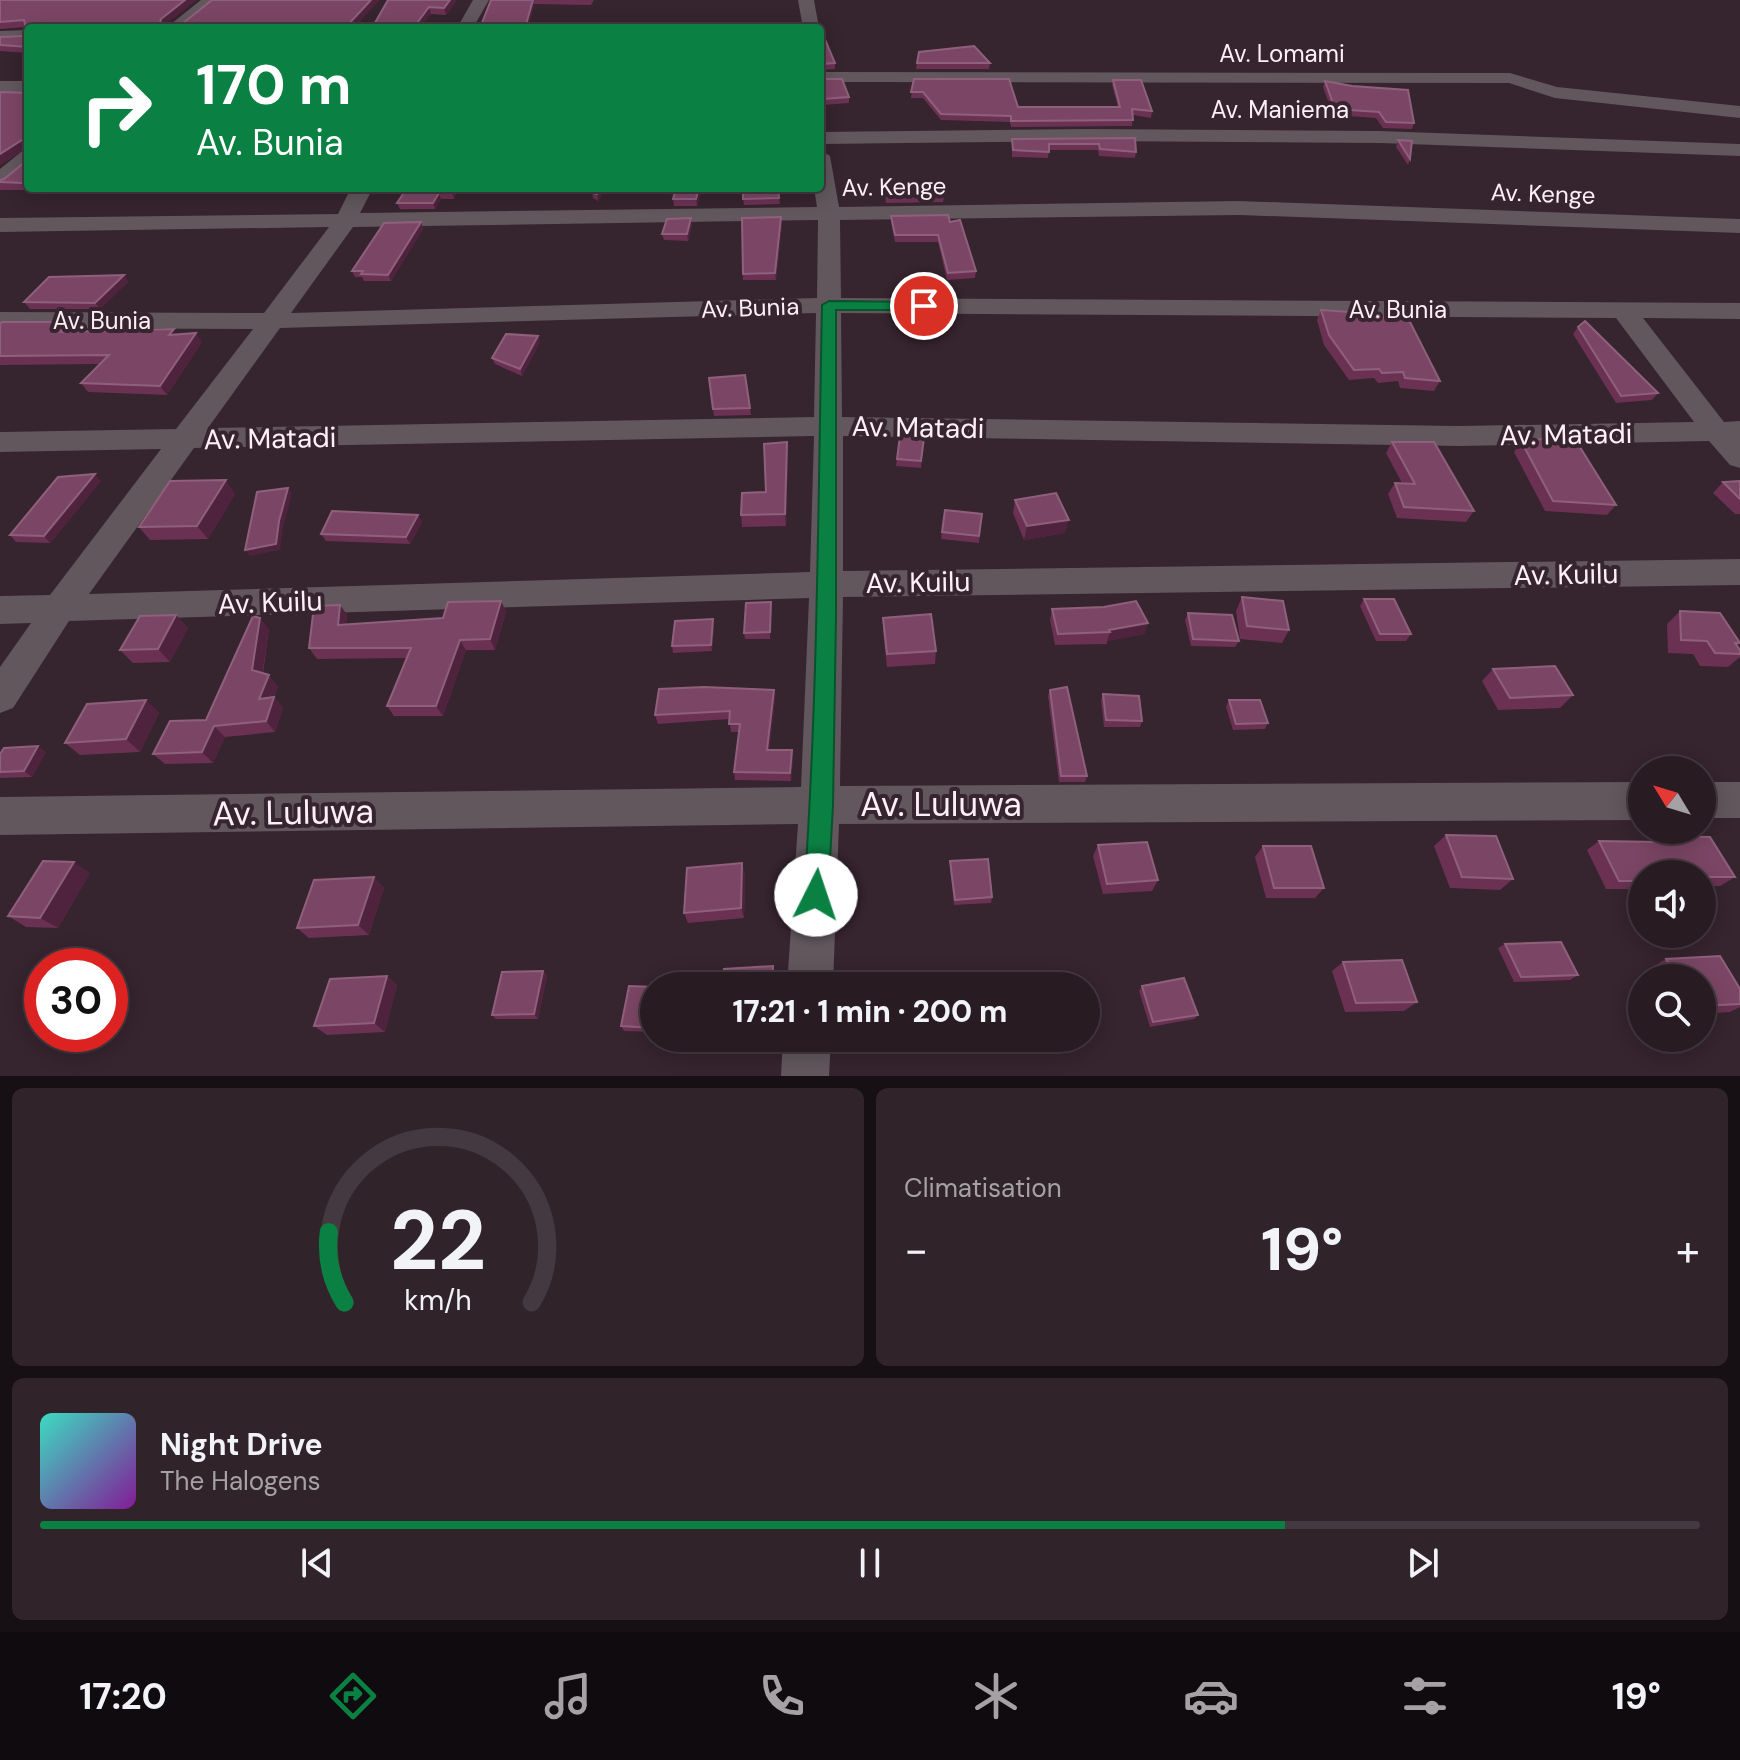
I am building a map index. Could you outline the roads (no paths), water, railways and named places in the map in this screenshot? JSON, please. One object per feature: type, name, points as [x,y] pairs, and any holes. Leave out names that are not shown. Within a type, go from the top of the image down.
[{"type":"street","points":[[179,24],[211,0]]},
{"type":"street","points":[[467,24],[481,0]]},
{"type":"street","points":[[806,0],[810,24]]},
{"type":"street","points":[[0,36],[24,35]]},
{"type":"street","name":"Av. Lomami","points":[[824,77],[1510,78],[1555,92],[1740,112]]},
{"type":"street","points":[[0,87],[24,87]]},
{"type":"street","name":"Av. Maniema","points":[[824,138],[1087,135],[1364,137],[1740,150]]},
{"type":"street","points":[[0,148],[24,148]]},
{"type":"street","points":[[0,180],[24,159]]},
{"type":"street","points":[[811,972],[822,805],[827,584],[829,214],[824,182]]},
{"type":"street","points":[[0,697],[59,609],[345,222],[360,192]]},
{"type":"street","name":"Av. Kenge","points":[[0,225],[1239,208],[1740,226]]},
{"type":"street","name":"Av. Bunia","points":[[0,320],[274,321],[829,305],[1740,311]]},
{"type":"street","points":[[1624,311],[1728,431],[1740,458]]},
{"type":"street","name":"Av. Matadi","points":[[0,442],[826,426],[1460,436],[1728,431]]},
{"type":"street","name":"Av. Kuilu","points":[[0,610],[827,584],[1740,572]]},
{"type":"street","points":[[1716,800],[1740,800]]},
{"type":"street","name":"Av. Luluwa","points":[[0,816],[822,805],[1628,801]]},
{"type":"street","points":[[805,1076],[806,1052]]}]
